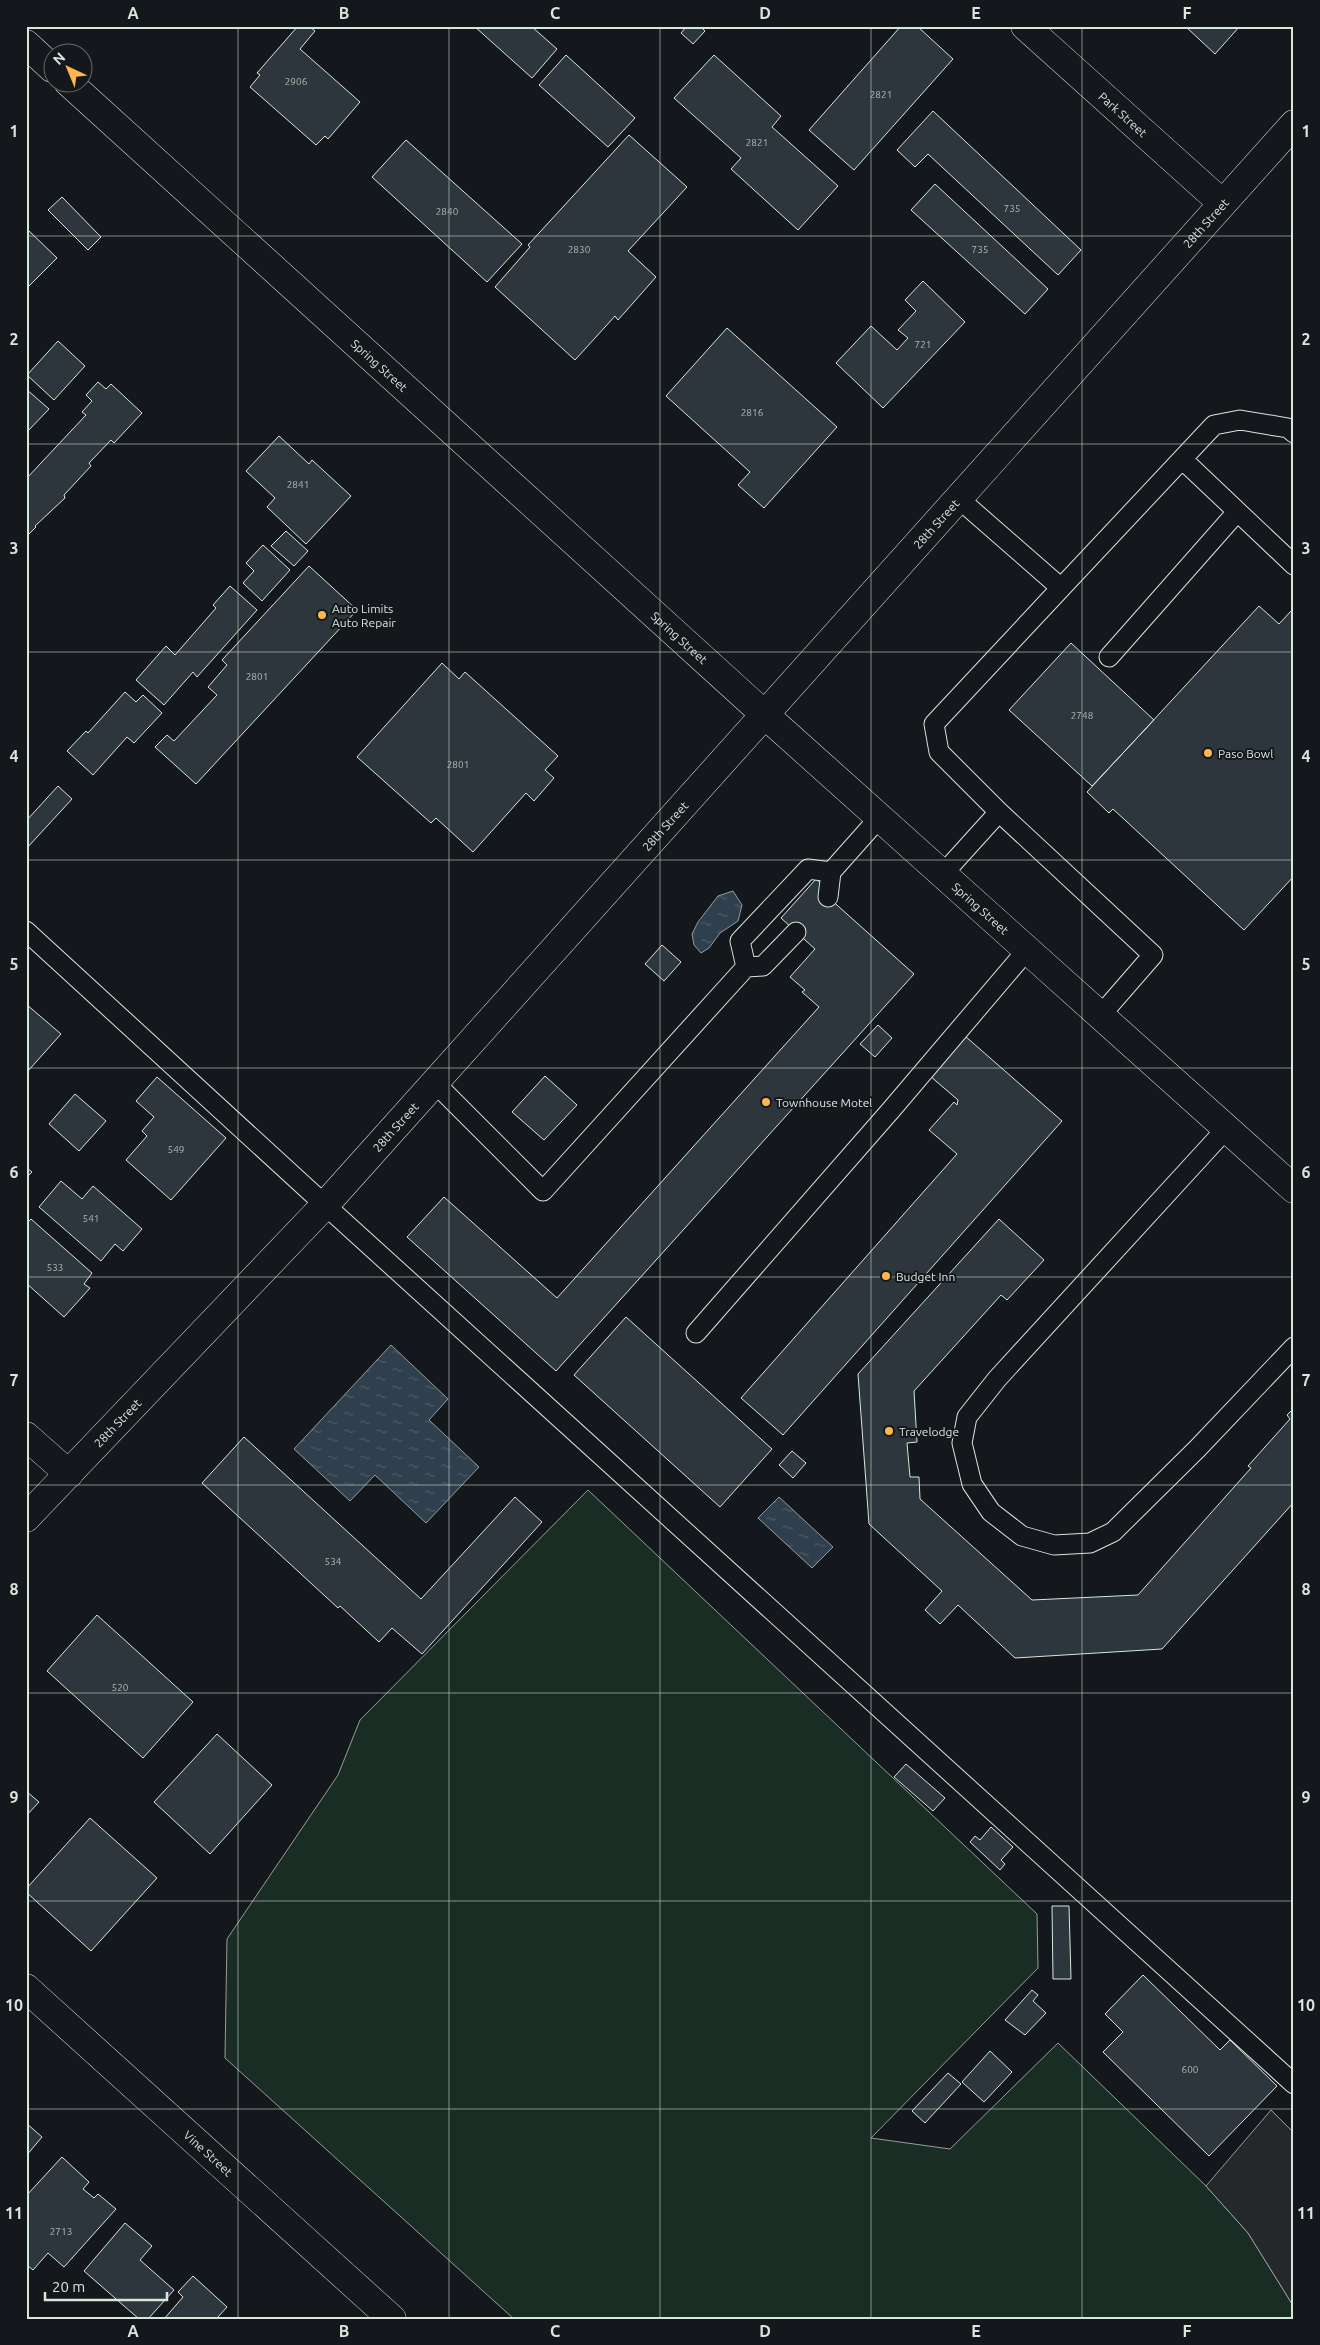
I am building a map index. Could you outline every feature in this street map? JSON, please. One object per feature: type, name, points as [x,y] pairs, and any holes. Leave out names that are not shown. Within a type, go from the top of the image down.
[{"type":"street","name":"Park Street","points":[[1025,26],[1222,203]]},
{"type":"street","points":[[26,44],[42,59]]},
{"type":"street","name":"Spring Street","points":[[79,92],[942,875],[1294,1189]]},
{"type":"street","name":"28th Street","points":[[26,1518],[325,1206],[434,1082],[1294,124]]},
{"type":"street","points":[[26,1436],[69,1474]]},
{"type":"street","name":"Vine Street","points":[[26,1988],[392,2319]]},
{"type":"lane","points":[[1100,1016],[1152,955],[998,812],[939,752],[934,724],[1214,426],[1240,420],[1288,428],[1294,433]]},
{"type":"lane","points":[[1182,460],[1294,565]]},
{"type":"lane","points":[[958,498],[1061,588]]},
{"type":"lane","points":[[1109,657],[1237,512]]},
{"type":"lane","points":[[942,875],[998,812]]},
{"type":"lane","points":[[828,897],[831,872],[879,818]]},
{"type":"lane","points":[[746,967],[740,941],[808,869],[831,872]]},
{"type":"lane","points":[[26,931],[325,1206],[1294,2084]]},
{"type":"lane","points":[[434,1082],[544,1191],[746,967],[763,966],[796,932]]},
{"type":"lane","points":[[696,1333],[891,1110],[1026,950]]},
{"type":"lane","points":[[1226,1129],[997,1379],[967,1417],[962,1443],[972,1484],[991,1512],[1022,1536],[1054,1546],[1090,1543],[1113,1532],[1197,1449],[1294,1346]]},
{"type":"green space","points":[[588,1490],[1037,1914],[1038,1968],[871,2138],[950,2149],[1058,2043],[1206,2186],[1248,2233],[1294,2307],[1294,2319],[514,2319],[225,2058],[227,1939],[338,1775],[360,1720]]},
{"type":"shaded area","points":[[1271,2110],[1294,2133],[1294,2307],[1248,2233],[1206,2186]]},
{"type":"water","points":[[733,891],[742,905],[738,921],[720,933],[709,948],[701,953],[694,945],[692,934],[698,922],[718,896]]},
{"type":"water","points":[[391,1345],[448,1399],[429,1420],[479,1467],[426,1523],[375,1475],[350,1501],[294,1449]]},
{"type":"water","points":[[779,1497],[833,1547],[812,1568],[758,1518]]},
{"type":"building","points":[[298,26],[309,26],[315,31],[300,49],[360,102],[328,139],[325,136],[316,145],[250,87],[260,75],[257,73]]},
{"type":"building","points":[[474,26],[531,26],[557,49],[532,78]]},
{"type":"building","points":[[687,26],[700,26],[705,31],[693,44],[681,33]]},
{"type":"building","points":[[901,26],[917,26],[953,59],[854,170],[809,130]]},
{"type":"building","points":[[1185,26],[1240,26],[1215,54]]},
{"type":"building","points":[[566,55],[635,118],[608,147],[539,85]]},
{"type":"building","points":[[714,55],[781,116],[772,127],[838,186],[798,230],[731,169],[741,158],[674,98]]},
{"type":"building","points":[[933,111],[1081,250],[1058,275],[928,154],[915,167],[897,150]]},
{"type":"building","points":[[629,135],[687,187],[628,251],[656,277],[618,320],[615,316],[575,360],[495,287],[530,247],[528,245]]},
{"type":"building","points":[[406,140],[522,244],[487,282],[372,177]]},
{"type":"building","points":[[935,184],[1048,289],[1025,314],[911,210]]},
{"type":"building","points":[[62,197],[101,237],[88,250],[48,210]]},
{"type":"building","points":[[26,228],[57,258],[26,289]]},
{"type":"building","points":[[923,281],[965,322],[883,408],[836,363],[871,326],[897,350],[908,338],[898,330],[916,311],[905,300]]},
{"type":"building","points":[[727,328],[837,427],[764,508],[738,485],[750,472],[666,396]]},
{"type":"building","points":[[58,341],[85,366],[54,400],[27,375]]},
{"type":"building","points":[[98,382],[106,389],[111,384],[142,413],[114,443],[111,440],[89,463],[91,466],[64,495],[65,498],[26,537],[26,479],[86,415],[82,412],[92,401],[86,395]]},
{"type":"building","points":[[26,389],[49,409],[26,433]]},
{"type":"building","points":[[279,436],[309,464],[312,460],[351,496],[306,544],[267,507],[275,498],[246,471]]},
{"type":"building","points":[[286,531],[308,551],[294,566],[271,546]]},
{"type":"building","points":[[263,545],[290,570],[262,601],[243,583],[254,571],[246,563]]},
{"type":"building","points":[[309,566],[357,610],[196,784],[155,747],[167,735],[174,741],[217,695],[208,687],[227,665],[222,660]]},
{"type":"building","points":[[230,586],[257,610],[197,677],[193,672],[164,705],[136,680],[166,646],[175,655],[216,608],[213,605]]},
{"type":"building","name":"Paso Bowl","points":[[1259,606],[1279,624],[1292,610],[1294,612],[1294,876],[1244,930],[1113,809],[1109,813],[1087,792]]},
{"type":"building","points":[[1071,643],[1154,720],[1092,786],[1009,710]]},
{"type":"building","points":[[442,663],[459,679],[465,672],[558,756],[545,770],[554,778],[534,801],[526,793],[473,852],[436,818],[431,823],[357,757]]},
{"type":"building","points":[[125,692],[136,702],[143,695],[162,713],[134,743],[127,737],[93,775],[67,751],[86,731],[88,733]]},
{"type":"building","points":[[58,786],[72,799],[26,849],[26,821]]},
{"type":"building","name":"Townhouse Motel","points":[[816,879],[823,885],[819,889],[914,974],[556,1371],[407,1237],[444,1197],[557,1298],[819,1007],[802,992],[805,990],[790,977],[815,949],[781,918]]},
{"type":"building","points":[[662,945],[681,962],[664,981],[645,964]]},
{"type":"building","points":[[26,1004],[61,1034],[28,1071],[26,1069]]},
{"type":"building","points":[[878,1025],[892,1038],[875,1057],[860,1044]]},
{"type":"building","name":"Budget Inn","points":[[965,1036],[1062,1121],[783,1435],[741,1398],[957,1154],[929,1130],[954,1102],[957,1105],[958,1100],[930,1076]]},
{"type":"building","points":[[545,1076],[577,1105],[544,1140],[512,1112]]},
{"type":"building","points":[[157,1077],[226,1138],[171,1200],[126,1160],[147,1136],[142,1131],[154,1117],[136,1101]]},
{"type":"building","points":[[75,1094],[106,1121],[79,1151],[49,1124]]},
{"type":"building","points":[[26,1167],[32,1172],[26,1178]]},
{"type":"building","points":[[61,1181],[82,1199],[93,1186],[142,1229],[123,1251],[115,1244],[101,1261],[39,1207]]},
{"type":"building","points":[[31,1219],[92,1273],[84,1284],[90,1288],[64,1317],[26,1283],[26,1260],[29,1257],[26,1255],[26,1224]]},
{"type":"building","name":"Travelodge","points":[[999,1219],[1044,1260],[1007,1300],[1001,1295],[914,1391],[917,1442],[907,1443],[910,1477],[919,1477],[920,1499],[1032,1600],[1138,1595],[1251,1468],[1248,1466],[1290,1419],[1287,1415],[1294,1408],[1294,1502],[1162,1649],[1015,1658],[958,1605],[940,1624],[925,1610],[942,1591],[869,1524],[858,1374]]},
{"type":"building","points":[[626,1317],[772,1449],[720,1507],[574,1375]]},
{"type":"building","points":[[244,1437],[421,1599],[515,1497],[542,1522],[422,1654],[392,1628],[379,1642],[340,1606],[338,1608],[202,1483]]},
{"type":"building","points":[[792,1451],[806,1463],[793,1478],[779,1465]]},
{"type":"building","points":[[97,1615],[193,1702],[143,1758],[47,1671]]},
{"type":"building","points":[[217,1734],[272,1785],[210,1854],[154,1802]]},
{"type":"building","points":[[906,1764],[945,1798],[933,1811],[894,1777]]},
{"type":"building","points":[[26,1791],[39,1802],[26,1816]]},
{"type":"building","points":[[90,1818],[157,1878],[91,1951],[26,1892],[26,1889]]},
{"type":"building","points":[[991,1827],[1013,1847],[1001,1860],[1005,1864],[1000,1870],[970,1842],[975,1836],[980,1840]]},
{"type":"building","points":[[1052,1906],[1069,1906],[1071,1979],[1053,1979]]},
{"type":"building","points":[[1143,1975],[1220,2050],[1230,2040],[1277,2086],[1209,2156],[1103,2052],[1123,2032],[1105,2014]]},
{"type":"building","points":[[1032,1990],[1038,1995],[1033,2001],[1046,2013],[1025,2035],[1005,2020]]},
{"type":"building","points":[[990,2051],[1012,2072],[984,2102],[962,2082]]},
{"type":"building","points":[[948,2073],[961,2084],[925,2123],[912,2111]]},
{"type":"building","points":[[26,2123],[42,2137],[26,2156]]},
{"type":"building","points":[[62,2157],[89,2182],[83,2189],[94,2198],[98,2194],[116,2209],[64,2267],[48,2253],[33,2270],[26,2264],[26,2196]]},
{"type":"building","points":[[125,2223],[152,2246],[140,2260],[174,2290],[148,2319],[139,2319],[84,2271]]},
{"type":"building","points":[[193,2276],[227,2307],[218,2317],[220,2319],[164,2319],[183,2297],[178,2292]]},
{"type":"place","name":"Auto Limits Auto Repair","points":[[322,615]]},
{"type":"place","name":"Paso Bowl","points":[[1208,753]]},
{"type":"place","name":"Townhouse Motel","points":[[766,1102]]},
{"type":"place","name":"Budget Inn","points":[[886,1276]]},
{"type":"place","name":"Travelodge","points":[[889,1431]]}]
